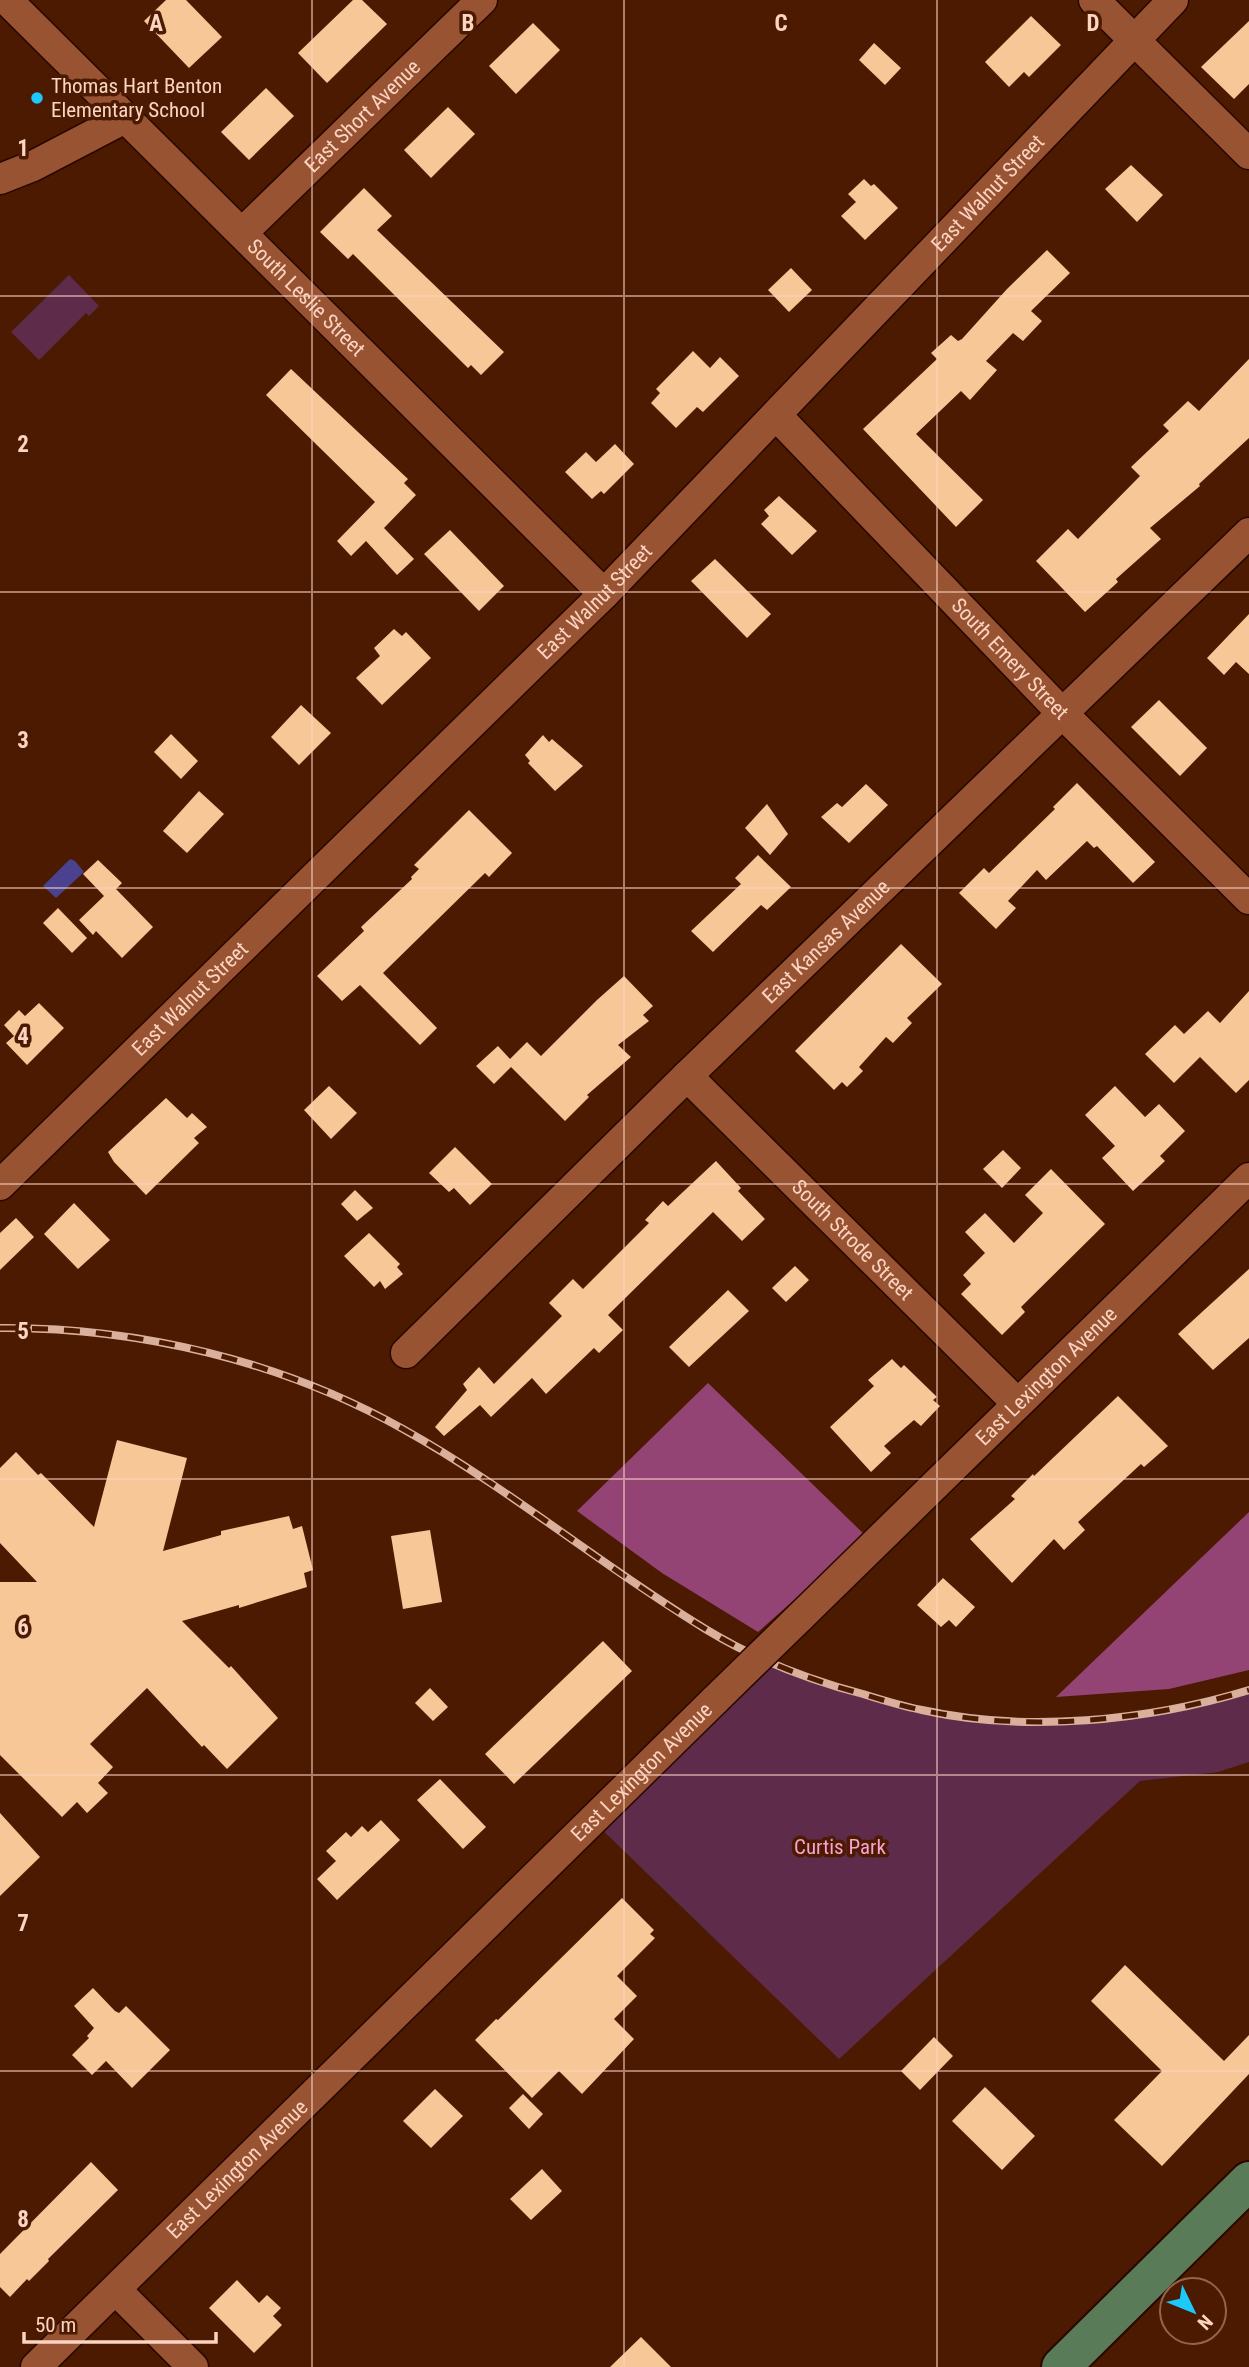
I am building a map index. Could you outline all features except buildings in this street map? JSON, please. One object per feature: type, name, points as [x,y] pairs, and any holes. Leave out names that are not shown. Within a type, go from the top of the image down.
[{"type":"main road","points":[[1061,2367],[1249,2181]]},
{"type":"street","name":"South Leslie Street","points":[[7,0],[604,594]]},
{"type":"street","name":"East Short Avenue","points":[[242,233],[482,0]]},
{"type":"street","points":[[1094,0],[1249,154]]},
{"type":"street","name":"East Walnut Street","points":[[0,1185],[604,594],[1173,0]]},
{"type":"street","points":[[0,179],[33,166],[125,118]]},
{"type":"street","name":"South Emery Street","points":[[776,415],[1062,713],[1249,899]]},
{"type":"street","name":"East Kansas Avenue","points":[[406,1353],[687,1076],[1249,533]]},
{"type":"street","name":"South Strode Street","points":[[687,1076],[1017,1403]]},
{"type":"street","name":"East Lexington Avenue","points":[[36,2367],[1249,1178]]},
{"type":"street","points":[[116,2290],[193,2367]]},
{"type":"green space","points":[[69,275],[99,306],[89,316],[86,313],[39,360],[11,332]]},
{"type":"green space","name":"Curtis Park","points":[[758,1658],[837,1686],[916,1709],[1007,1719],[1089,1719],[1130,1715],[1210,1701],[1249,1690],[1249,1762],[1218,1772],[1140,1781],[839,2059],[593,1821]]},
{"type":"shaded area","points":[[70,859],[84,872],[56,898],[43,886]]},
{"type":"shaded area","points":[[708,1383],[866,1536],[758,1632],[662,1573],[577,1511]]},
{"type":"shaded area","points":[[1249,1512],[1249,1670],[1169,1689],[1056,1697]]},
{"type":"railway","points":[[0,1328],[52,1329],[156,1342],[259,1367],[308,1384],[403,1429],[481,1476],[668,1606],[725,1641],[803,1675],[885,1701],[961,1717],[1044,1722],[1128,1716],[1210,1701],[1249,1690]]},
{"type":"place","name":"Thomas Hart Benton Elementary School","points":[[37,98]]}]
